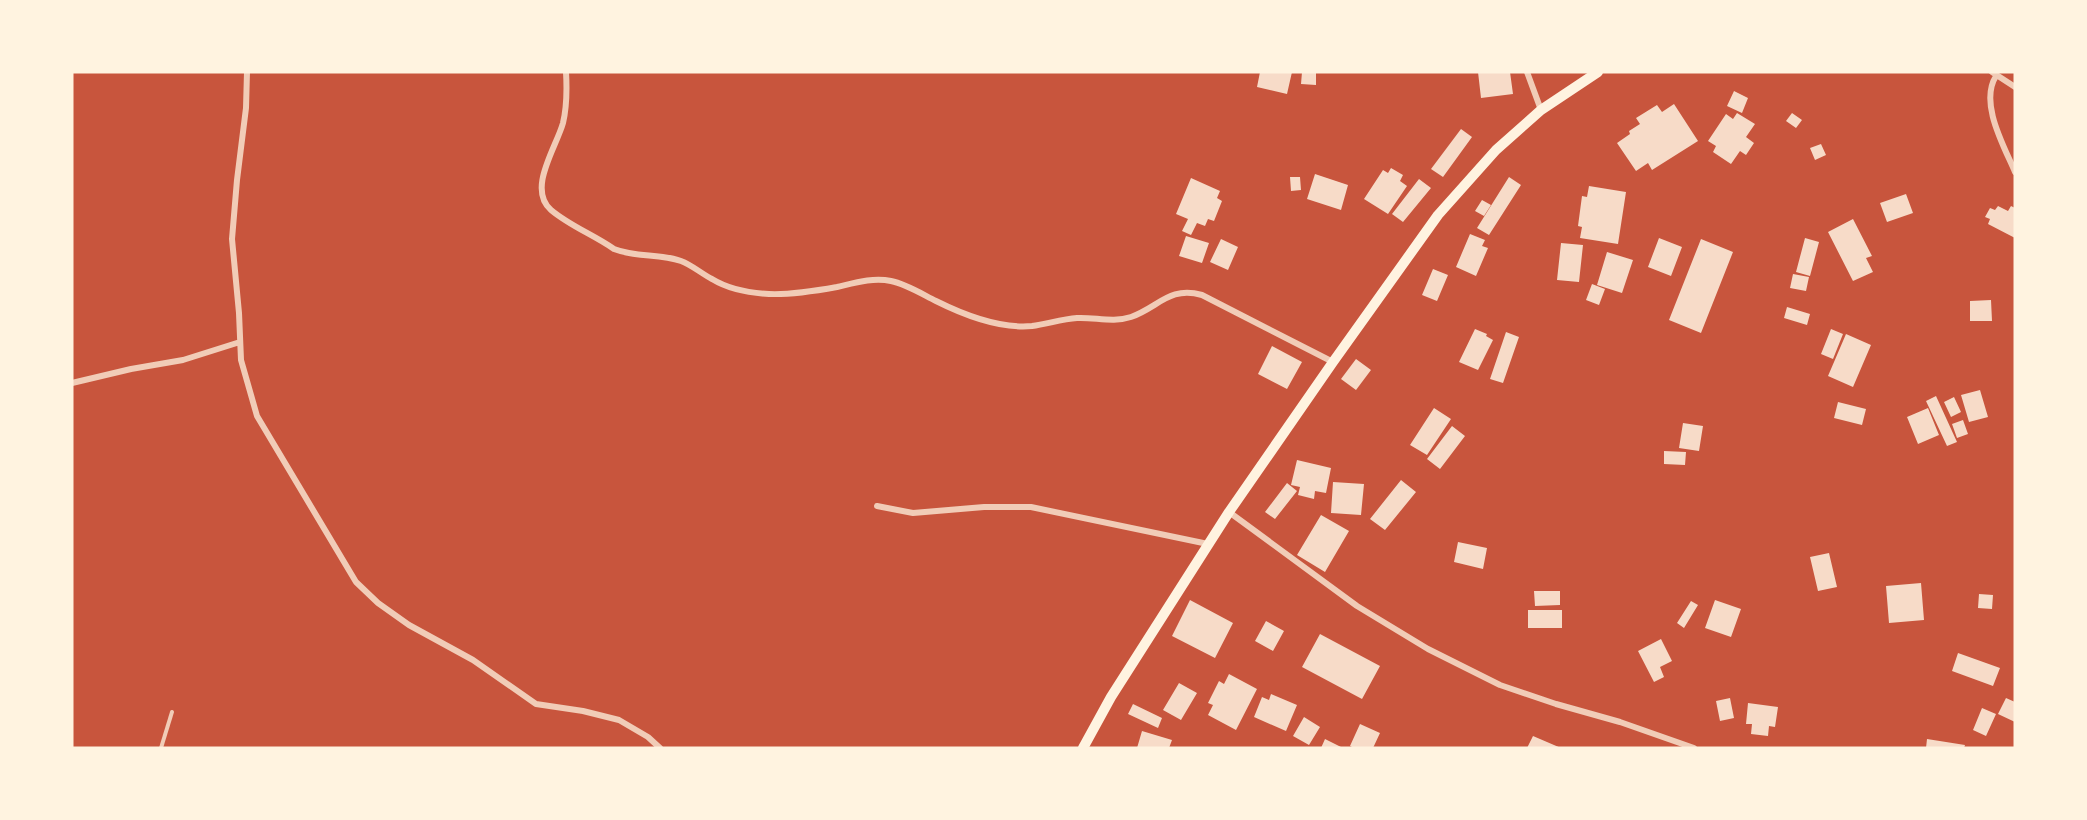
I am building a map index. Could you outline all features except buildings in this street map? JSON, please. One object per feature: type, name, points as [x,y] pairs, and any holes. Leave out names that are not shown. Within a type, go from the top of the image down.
[{"type":"main road","points":[[1083,748],[1111,697],[1229,513],[1438,215],[1496,150],[1541,110],[1598,72]]},
{"type":"street","points":[[247,72],[246,108],[232,239],[242,360],[257,416],[356,582],[378,603],[409,625],[473,660],[536,704],[582,711],[619,720],[648,737],[660,748]]},
{"type":"street","points":[[566,72],[567,94],[562,123],[541,183],[542,197],[549,208],[614,249],[626,254],[660,256],[682,262],[714,280],[744,292],[771,294],[874,280],[890,281],[974,316],[995,323],[1018,326],[1080,318],[1113,320],[1130,317],[1156,305],[1168,296],[1188,291],[1202,295],[1333,362]]},
{"type":"street","points":[[1527,72],[1541,110]]},
{"type":"street","points":[[2015,87],[1994,74],[1990,96],[1999,135],[2015,172]]},
{"type":"street","points":[[72,383],[183,360],[240,342]]},
{"type":"street","points":[[877,506],[913,513],[984,507],[1031,507],[1209,544]]},
{"type":"street","points":[[1229,513],[1357,606],[1438,654],[1500,685],[1620,722],[1694,748]]},
{"type":"lane","points":[[161,748],[172,712]]}]
